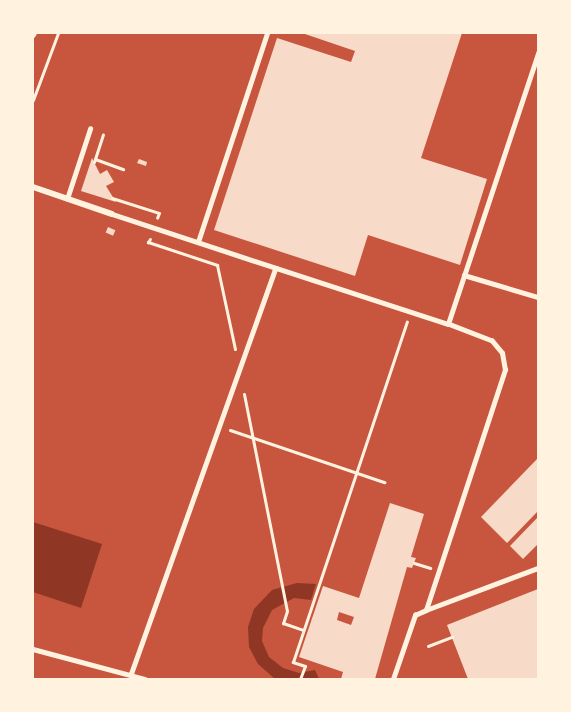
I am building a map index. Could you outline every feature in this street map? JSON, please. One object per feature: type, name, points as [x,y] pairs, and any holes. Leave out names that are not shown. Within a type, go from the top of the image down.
[{"type":"street","points":[[33,187],[112,214]]},
{"type":"lane","points":[[198,242],[267,33]]},
{"type":"lane","points":[[448,324],[538,53]]},
{"type":"lane","points":[[67,199],[90,129]]},
{"type":"lane","points":[[112,214],[448,324],[492,341],[502,353],[505,370],[426,610]]},
{"type":"lane","points":[[131,675],[276,267]]},
{"type":"lane","points":[[464,274],[538,297]]},
{"type":"lane","points":[[393,679],[415,615],[538,568]]},
{"type":"lane","points":[[33,649],[145,679]]},
{"type":"path","points":[[33,100],[58,33]]},
{"type":"path","points":[[103,134],[94,161],[123,169]]},
{"type":"path","points":[[112,198],[159,213],[148,242],[217,265],[281,579],[285,601],[283,623],[303,630]]},
{"type":"path","points":[[300,679],[305,666],[293,662],[410,312]]},
{"type":"path","points":[[220,427],[384,482]]},
{"type":"path","points":[[428,646],[452,637]]},
{"type":"shaded area","points":[[33,522],[102,544],[81,608],[33,592]]},
{"type":"shaded area","points":[[297,583],[316,584],[311,600],[294,598],[272,610],[263,628],[262,641],[269,657],[283,668],[299,673],[315,670],[319,679],[275,679],[258,664],[249,647],[248,627],[254,609],[272,590]]},
{"type":"building","points":[[302,33],[462,33],[421,158],[487,179],[460,265],[368,235],[355,276],[214,230],[277,38],[351,62],[355,51]]},
{"type":"building","points":[[92,158],[100,174],[107,170],[114,182],[106,186],[116,202],[81,191]]},
{"type":"building","points":[[139,159],[147,162],[146,166],[137,163]]},
{"type":"building","points":[[108,227],[115,230],[113,236],[106,233]]},
{"type":"building","points":[[538,458],[538,511],[507,543],[481,517]]},
{"type":"building","points":[[390,503],[424,514],[411,557],[416,558],[412,568],[407,567],[375,679],[341,679],[343,672],[299,657],[323,586],[359,598]],"holes":[[[339,612],[354,617],[351,625],[337,620]]]},
{"type":"building","points":[[538,517],[538,544],[523,559],[510,546]]},
{"type":"building","points":[[538,589],[538,679],[468,679],[447,625]]}]
